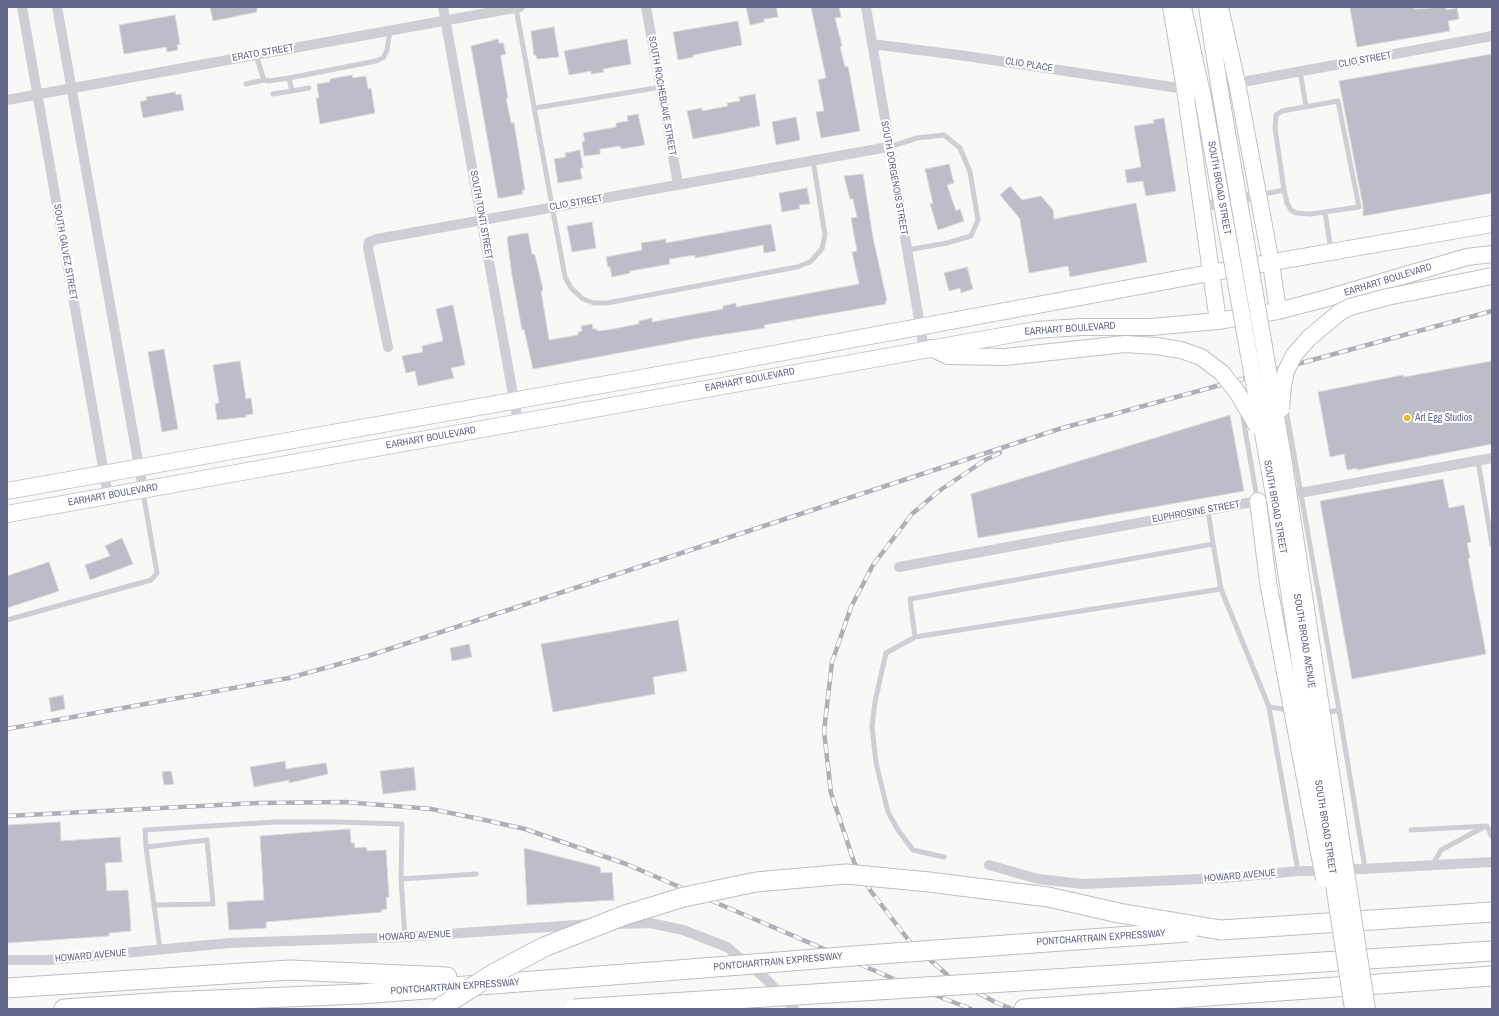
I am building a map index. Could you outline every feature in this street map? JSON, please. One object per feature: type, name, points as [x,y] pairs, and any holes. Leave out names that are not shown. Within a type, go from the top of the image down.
[{"type":"highway","points":[[438,1009],[494,974],[544,947],[624,915],[684,897],[756,882],[846,874],[929,882],[1048,898],[1119,913],[1221,930]]},
{"type":"highway","name":"PONTCHARTRAIN EXPRESSWAY","points":[[64,1009],[165,1002],[360,994],[866,954],[1492,912]]},
{"type":"highway","points":[[574,1009],[1492,951]]},
{"type":"highway","points":[[7,988],[290,970],[529,981]]},
{"type":"highway","points":[[1024,1009],[1492,976]]},
{"type":"main road","points":[[1171,7],[1185,89],[1218,321]]},
{"type":"main road","name":"SOUTH BROAD STREET","points":[[1183,7],[1203,98],[1276,506],[1353,1009]]},
{"type":"main road","name":"SOUTH BROAD STREET","points":[[1207,7],[1282,451],[1367,1009]]},
{"type":"main road","points":[[1220,7],[1237,83],[1271,263],[1278,311]]},
{"type":"main road","name":"EARHART BOULEVARD","points":[[7,491],[714,365],[1210,273],[1492,224]]},
{"type":"main road","name":"EARHART BOULEVARD","points":[[7,514],[927,348],[1036,330],[1082,327],[1151,327],[1218,321],[1278,311],[1324,300],[1398,276],[1467,257],[1492,254]]},
{"type":"main road","points":[[1282,451],[1281,404],[1286,371],[1294,355],[1309,338],[1332,318],[1350,307],[1363,303],[1492,276]]},
{"type":"main road","points":[[927,348],[948,356],[1005,356],[1125,344],[1156,346],[1181,350],[1201,358],[1222,373],[1237,392],[1263,438]]},
{"type":"main road","points":[[714,365],[717,386]]},
{"type":"main road","points":[[320,436],[323,457]]},
{"type":"main road","points":[[1258,501],[1268,582],[1318,854],[1331,911],[1344,950]]},
{"type":"street","name":"SOUTH GALVEZ STREET","points":[[22,7],[108,496]]},
{"type":"street","points":[[57,7],[142,489]]},
{"type":"street","name":"SOUTH TONTI STREET","points":[[443,7],[518,422]]},
{"type":"street","name":"ERATO STREET","points":[[7,100],[518,7]]},
{"type":"street","name":"SOUTH ROCHEBLAVE STREET","points":[[646,7],[678,184]]},
{"type":"street","name":"SOUTH DORGENOIS STREET","points":[[866,7],[888,147],[921,326],[927,348]]},
{"type":"street","name":"CLIO STREET","points":[[1237,83],[1492,36]]},
{"type":"street","name":"CLIO PLACE","points":[[872,44],[966,56],[1185,89]]},
{"type":"street","name":"CLIO STREET","points":[[388,347],[368,248],[369,242],[377,238],[888,147]]},
{"type":"street","points":[[1201,207],[1258,195]]},
{"type":"street","name":"SOUTH BROAD AVENUE","points":[[1267,411],[1283,496],[1315,714],[1340,870]]},
{"type":"street","name":"EUPHROSINE STREET","points":[[900,567],[1492,458]]},
{"type":"street","name":"HOWARD AVENUE","points":[[989,865],[1038,879],[1082,884],[1225,878],[1298,871],[1492,862]]},
{"type":"street","name":"HOWARD AVENUE","points":[[7,960],[48,960],[230,944],[405,937],[539,928],[571,924],[650,923],[683,930],[727,947],[767,980],[794,1009]]},
{"type":"lane","points":[[518,7],[534,108],[552,207],[568,283],[583,299],[594,303],[607,303],[797,267],[810,262],[822,249],[825,235],[813,160]]},
{"type":"lane","points":[[246,84],[264,80],[269,81],[289,78],[376,61],[383,58],[388,50],[390,30]]},
{"type":"lane","points":[[256,55],[264,80]]},
{"type":"lane","points":[[1300,71],[1306,106]]},
{"type":"lane","points":[[289,78],[292,91]]},
{"type":"lane","points":[[534,108],[661,87]]},
{"type":"lane","points":[[273,94],[309,88]]},
{"type":"lane","points":[[1341,101],[1360,207],[1302,215],[1291,210],[1287,203],[1274,120],[1278,113],[1306,106],[1341,101]]},
{"type":"lane","points":[[888,147],[917,138],[944,135],[960,148],[970,172],[978,220],[971,236],[947,243],[907,250]]},
{"type":"lane","points":[[1258,195],[1284,190]]},
{"type":"lane","points":[[1325,212],[1331,252]]},
{"type":"lane","points":[[1258,501],[1243,418],[1267,411],[1285,408],[1365,868]]},
{"type":"lane","points":[[1478,461],[1492,545]]},
{"type":"lane","points":[[7,620],[151,580],[157,574],[142,489]]},
{"type":"lane","points":[[1208,510],[1221,589],[1269,707],[1298,871]]},
{"type":"lane","points":[[915,637],[910,599],[1213,544]]},
{"type":"lane","points":[[944,857],[913,850],[898,830],[886,807],[876,763],[872,726],[875,702],[886,653],[915,637],[1221,589]]},
{"type":"lane","points":[[1269,707],[1315,714],[1338,710]]},
{"type":"lane","points":[[160,950],[145,830],[275,822],[402,824],[401,879],[405,937]]},
{"type":"lane","points":[[1411,830],[1487,826]]},
{"type":"lane","points":[[1487,826],[1492,837]]},
{"type":"lane","points":[[1433,864],[1441,850],[1487,826]]},
{"type":"lane","points":[[146,847],[207,840],[213,904],[154,905]]},
{"type":"lane","points":[[401,879],[476,874]]},
{"type":"building","points":[[210,7],[257,7],[257,12],[213,21]]},
{"type":"building","points":[[746,7],[776,7],[778,17],[764,19],[764,22],[750,25]]},
{"type":"building","points":[[811,7],[839,7],[841,17],[835,18],[842,46],[840,47],[845,67],[848,66],[860,131],[821,138],[816,112],[824,111],[818,80],[826,78]]},
{"type":"building","points":[[1414,7],[1414,9],[1446,7],[1446,10],[1457,8],[1459,19],[1448,21],[1450,31],[1357,47],[1350,8]]},
{"type":"building","points":[[175,15],[180,44],[177,45],[178,50],[167,52],[166,47],[124,54],[119,25]]},
{"type":"building","points":[[738,21],[742,45],[693,55],[693,57],[678,60],[673,32]]},
{"type":"building","points":[[554,27],[559,57],[537,59],[536,55],[534,56],[531,31]]},
{"type":"building","points":[[498,39],[499,43],[503,43],[506,54],[501,55],[501,58],[508,98],[506,98],[511,123],[514,123],[525,190],[522,190],[523,194],[501,198],[498,198],[471,46]]},
{"type":"building","points":[[627,39],[631,64],[603,69],[604,72],[591,74],[591,71],[569,75],[564,51]]},
{"type":"building","points":[[1492,54],[1492,193],[1363,216],[1363,206],[1339,81]]},
{"type":"building","points":[[352,75],[353,78],[366,76],[368,89],[371,88],[375,113],[320,124],[316,98],[319,98],[317,84],[330,82],[330,79]]},
{"type":"building","points":[[175,92],[176,95],[181,94],[184,110],[143,118],[140,102],[147,100],[146,97]]},
{"type":"building","points":[[755,94],[760,126],[693,139],[687,111],[702,108],[702,111],[728,106],[727,103],[740,101],[739,97]]},
{"type":"building","points":[[638,114],[645,145],[621,149],[620,146],[600,149],[600,154],[584,156],[582,142],[585,141],[583,133],[616,127],[616,123],[628,121],[627,116]]},
{"type":"building","points":[[796,117],[800,140],[776,145],[772,122]]},
{"type":"building","points":[[1164,118],[1176,191],[1146,196],[1143,181],[1127,183],[1125,170],[1141,167],[1134,126],[1154,123],[1153,120]]},
{"type":"building","points":[[580,150],[583,168],[580,168],[582,179],[558,183],[554,159],[566,157],[565,153]]},
{"type":"building","points":[[949,164],[954,183],[947,185],[956,211],[960,209],[964,221],[938,230],[930,204],[933,203],[925,169]]},
{"type":"building","points":[[863,174],[873,238],[887,301],[885,301],[886,304],[764,325],[765,328],[699,338],[533,369],[524,329],[522,330],[512,275],[507,238],[509,236],[528,233],[532,254],[535,255],[543,290],[541,291],[549,340],[578,335],[578,332],[582,331],[581,326],[592,324],[593,329],[597,329],[597,331],[607,330],[639,324],[639,321],[652,318],[652,322],[723,309],[723,306],[736,303],[736,307],[859,284],[852,252],[857,251],[851,218],[857,217],[853,199],[850,199],[844,176]]},
{"type":"building","points":[[1010,186],[1022,200],[1041,196],[1053,210],[1054,219],[1136,203],[1147,262],[1070,277],[1068,266],[1029,273],[1020,219],[1000,195]]},
{"type":"building","points":[[807,188],[810,204],[799,205],[800,209],[782,212],[779,193]]},
{"type":"building","points":[[592,222],[596,248],[572,252],[567,226]]},
{"type":"building","points":[[771,224],[776,251],[764,253],[763,245],[695,258],[695,255],[669,259],[670,264],[630,271],[630,273],[612,277],[610,267],[608,267],[606,257],[642,250],[641,243],[666,239],[666,243]]},
{"type":"building","points":[[967,267],[973,289],[961,293],[960,288],[949,291],[944,273]]},
{"type":"building","points":[[453,305],[465,365],[451,368],[454,378],[418,386],[415,371],[406,373],[402,356],[423,352],[422,346],[443,341],[436,309]]},
{"type":"building","points":[[164,349],[178,429],[162,432],[148,352]]},
{"type":"building","points":[[240,361],[246,399],[251,398],[253,414],[246,415],[246,417],[217,420],[215,404],[219,403],[213,365]]},
{"type":"building","name":"Art Egg Studios","points":[[1492,361],[1492,444],[1357,470],[1357,468],[1347,470],[1344,454],[1330,457],[1318,392],[1403,375],[1404,377]]},
{"type":"building","points":[[1230,415],[1244,491],[978,538],[971,494]]},
{"type":"building","points":[[1443,479],[1449,508],[1464,505],[1471,542],[1467,543],[1470,558],[1468,559],[1486,654],[1352,679],[1320,501]]},
{"type":"building","points":[[122,538],[133,564],[90,580],[85,565],[110,556],[105,546]]},
{"type":"building","points":[[49,562],[59,591],[7,608],[7,576]]},
{"type":"building","points":[[678,620],[687,671],[653,677],[655,694],[553,712],[541,644]]},
{"type":"building","points":[[469,644],[472,657],[452,661],[450,648]]},
{"type":"building","points":[[63,695],[65,709],[51,712],[49,698]]},
{"type":"building","points":[[285,761],[286,769],[326,763],[328,774],[289,783],[289,780],[254,787],[250,767]]},
{"type":"building","points":[[414,767],[416,790],[383,794],[380,771]]},
{"type":"building","points":[[171,771],[174,784],[164,785],[162,772]]},
{"type":"building","points":[[60,822],[61,841],[120,837],[122,862],[105,863],[107,891],[128,890],[131,931],[109,933],[109,936],[7,943],[7,825]]},
{"type":"building","points":[[350,829],[351,843],[354,843],[355,848],[366,847],[367,851],[386,850],[389,897],[386,898],[387,909],[381,910],[382,912],[266,922],[266,928],[229,930],[227,902],[264,900],[260,836]]},
{"type":"building","points":[[524,848],[600,867],[601,873],[612,872],[614,900],[527,905]]},
{"type":"railway","points":[[7,729],[289,678],[368,656],[1059,429],[1492,311]]},
{"type":"railway","points":[[1000,453],[985,460],[939,491],[912,514],[873,565],[851,607],[832,662],[824,731],[831,793],[854,862],[870,890],[910,942],[952,979],[995,1002],[1012,1009]]},
{"type":"railway","points":[[7,816],[258,803],[345,802],[431,809],[525,829],[626,864],[894,979],[971,1009]]},
{"type":"place","name":"Art Egg Studios","points":[[1407,418]]}]
